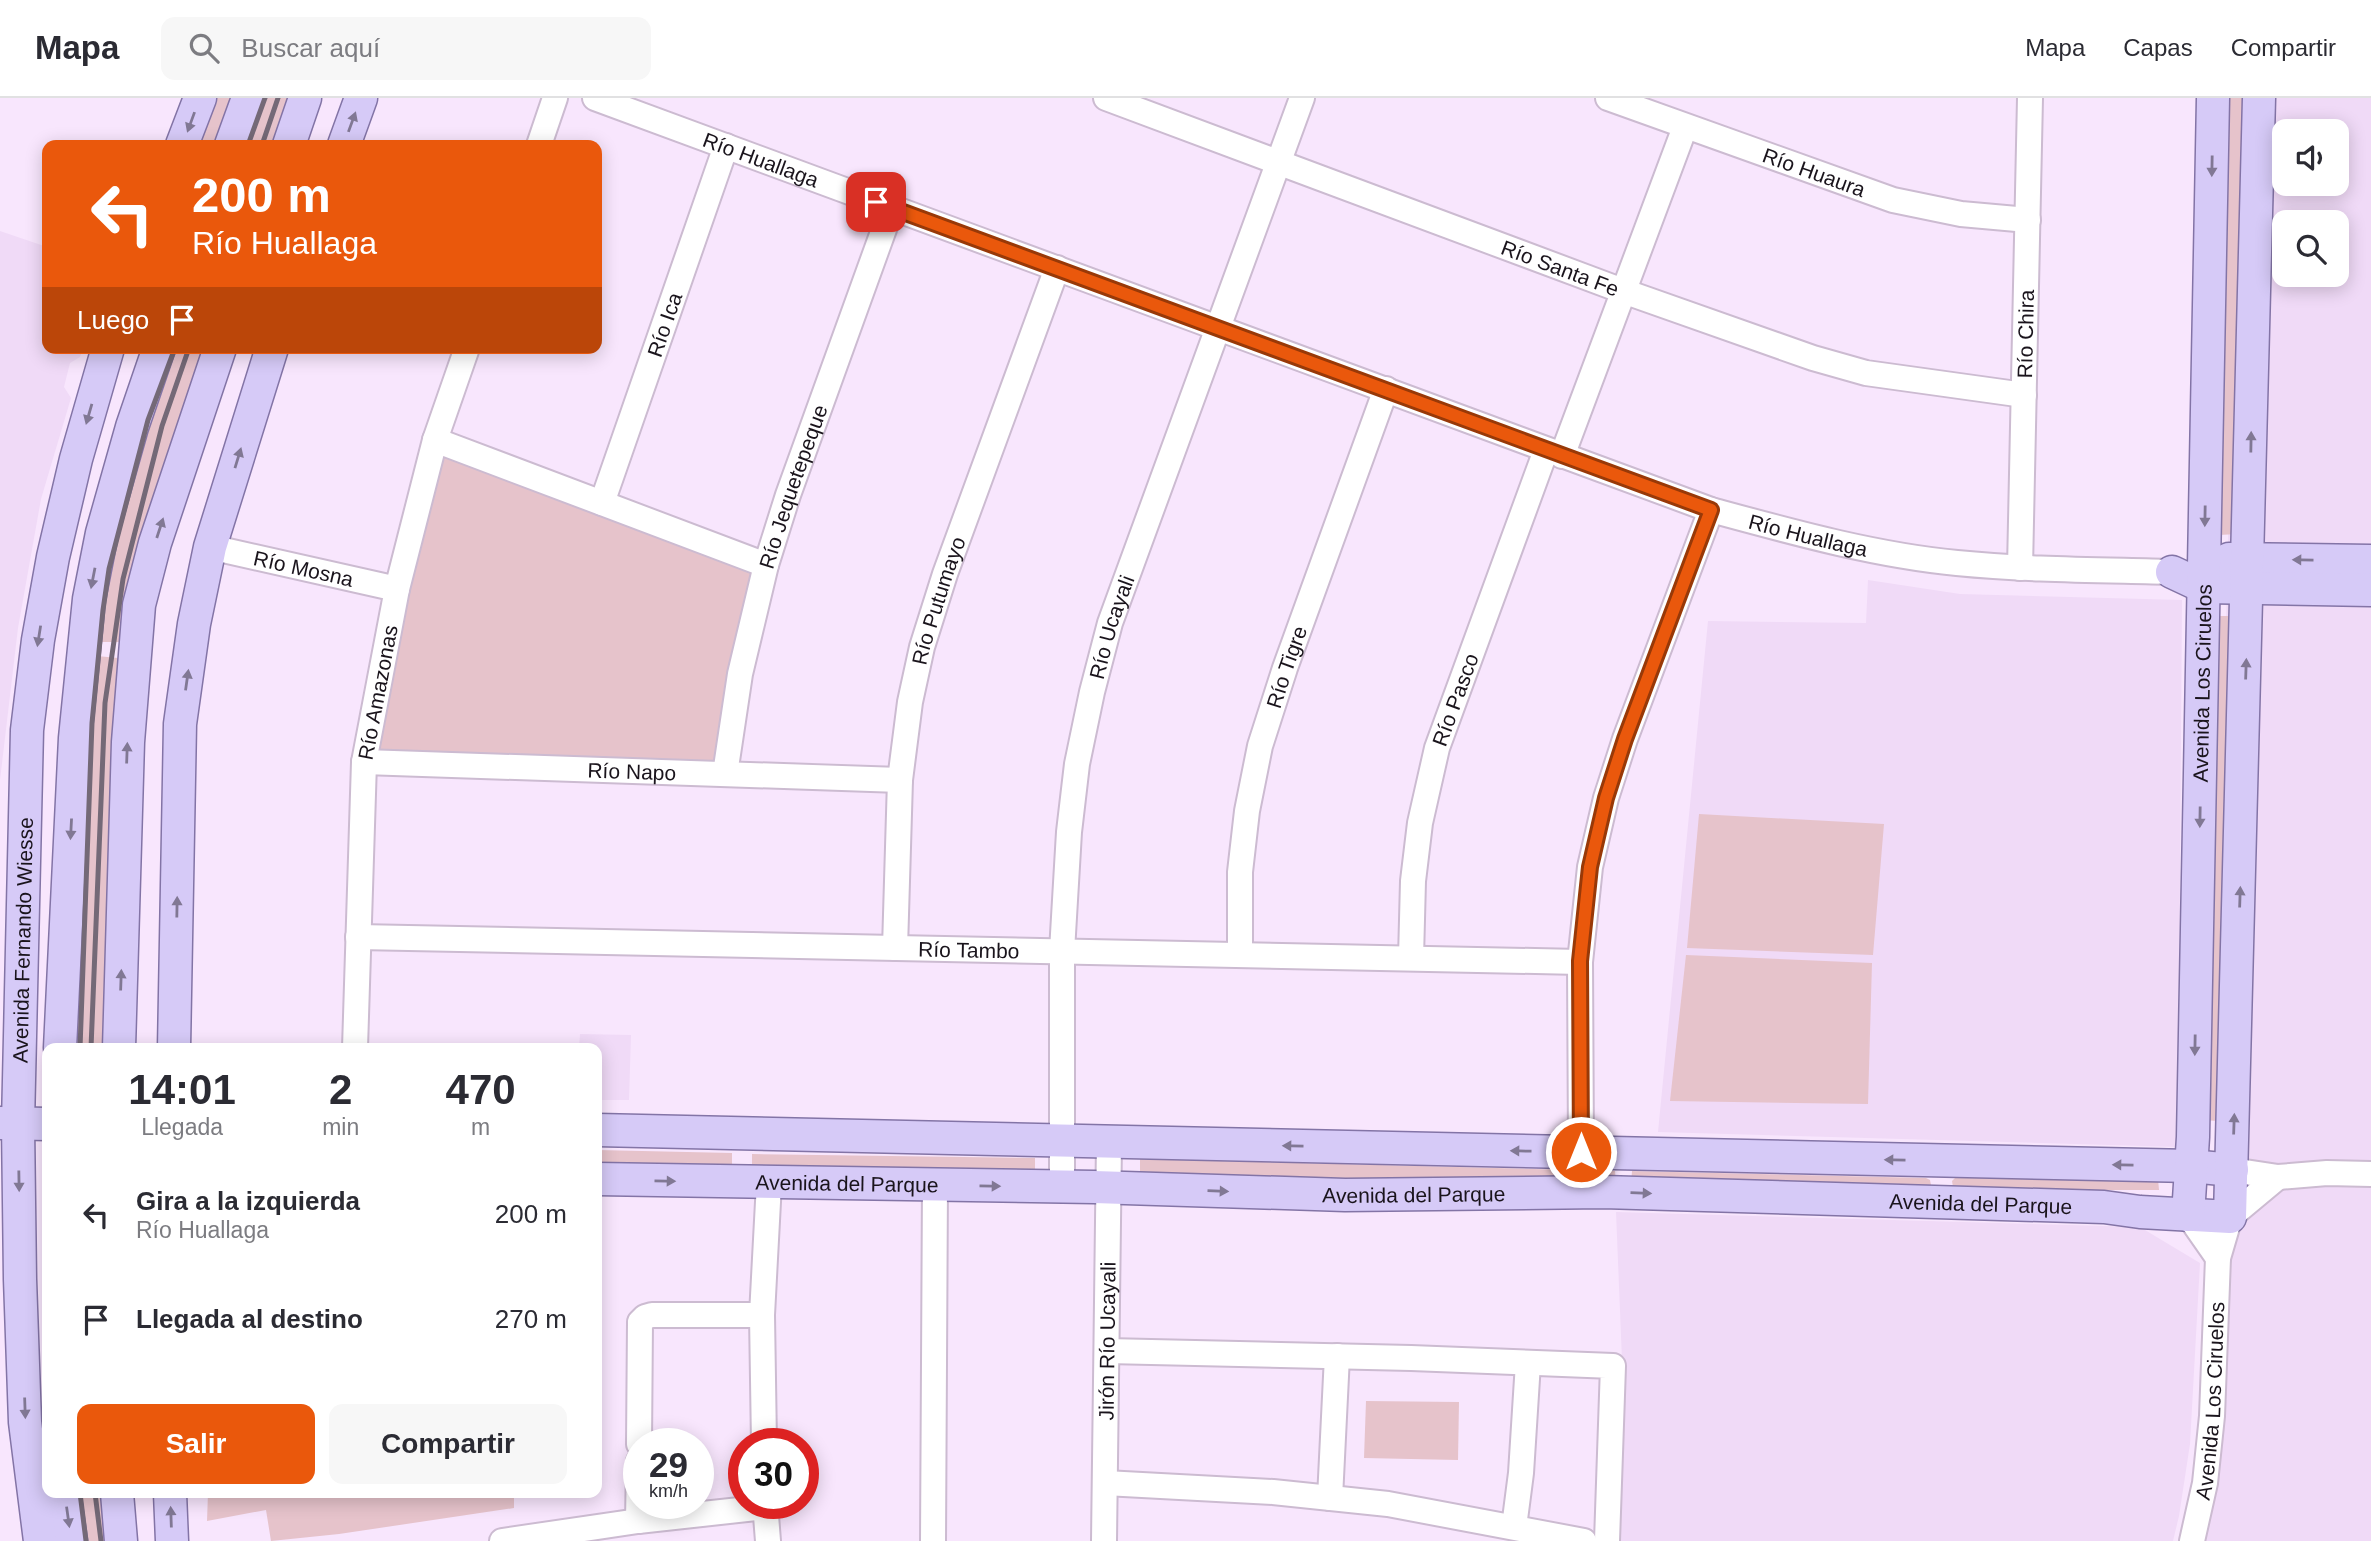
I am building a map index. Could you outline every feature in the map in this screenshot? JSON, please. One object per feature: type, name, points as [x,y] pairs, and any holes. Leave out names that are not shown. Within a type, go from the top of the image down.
[{"type":"main road","points":[[184,140],[200,98]]},
{"type":"main road","points":[[233,140],[248,98]]},
{"type":"main road","points":[[291,140],[305,98]]},
{"type":"main road","points":[[346,140],[361,98]]},
{"type":"main road","name":"Avenida Los Ciruelos","points":[[2188,1215],[2213,98]]},
{"type":"main road","name":"Avenida Los Ciruelos","points":[[2230,1217],[2259,98]]},
{"type":"main road","name":"Avenida Fernando Wiesse","points":[[40,1541],[25,1422],[20,1279],[27,730],[38,640],[53,557],[76,459],[106,354]]},
{"type":"main road","name":"Avenida Fernando Wiesse","points":[[60,1043],[75,738],[89,599],[102,533],[132,427],[157,354]]},
{"type":"main road","points":[[119,1043],[128,742],[139,605],[155,543],[218,354]]},
{"type":"main road","points":[[174,1043],[180,724],[194,624],[210,547],[270,354]]},
{"type":"main road","points":[[2172,572],[2248,574],[2371,561]]},
{"type":"main road","points":[[2248,574],[2371,590]]},
{"type":"main road","name":"Avenida del Parque","points":[[602,1129],[2191,1167]]},
{"type":"main road","points":[[1943,1202],[1945,1161]]},
{"type":"main road","points":[[2191,1167],[2232,1170]]},
{"type":"main road","name":"Avenida del Parque","points":[[602,1179],[1062,1186],[1345,1195],[1603,1192],[2104,1207],[2230,1217]]},
{"type":"main road","points":[[65,1498],[71,1541]]},
{"type":"main road","points":[[117,1498],[121,1541]]},
{"type":"main road","points":[[170,1498],[172,1541]]},
{"type":"street","points":[[541,140],[555,98]]},
{"type":"street","name":"Río Huallaga","points":[[595,98],[1711,510],[1867,550],[1956,563],[2020,568],[2172,572]]},
{"type":"street","name":"Río Santa Fe","points":[[1106,98],[1813,359],[1866,373],[2024,395]]},
{"type":"street","name":"Río Ucayali","points":[[1062,1186],[1062,951],[1069,832],[1077,764],[1092,692],[1110,623],[1302,98]]},
{"type":"street","name":"Río Huaura","points":[[1608,98],[1893,200],[1961,214],[2028,220]]},
{"type":"street","name":"Río Chira","points":[[2020,568],[2030,98]]},
{"type":"street","name":"Río Pasco","points":[[1411,958],[1413,881],[1417,846],[1437,748],[1554,453],[1623,291],[1685,127]]},
{"type":"street","name":"Río Ica","points":[[602,503],[726,146]]},
{"type":"street","name":"Río Jequetepeque","points":[[725,774],[740,674],[766,565],[788,495],[892,207]]},
{"type":"street","name":"Río Putumayo","points":[[895,948],[900,780],[910,702],[922,647],[945,574],[1057,268]]},
{"type":"street","name":"Río Amazonas","points":[[355,1043],[364,762],[397,589],[435,440],[465,354]]},
{"type":"street","name":"Río Tigre","points":[[1240,955],[1240,872],[1247,811],[1260,746],[1284,668],[1385,390]]},
{"type":"street","points":[[435,440],[766,565]]},
{"type":"street","points":[[1581,1152],[1580,961],[1590,867],[1606,798],[1625,739],[1711,510]]},
{"type":"street","name":"Río Mosna","points":[[210,547],[397,589]]},
{"type":"street","name":"Río Napo","points":[[364,762],[900,780]]},
{"type":"street","name":"Río Tambo","points":[[358,937],[1580,961]]},
{"type":"street","name":"Jirón Río Ucayali","points":[[1104,1541],[1110,1142]]},
{"type":"street","points":[[2232,1170],[2278,1177],[2327,1173],[2371,1174]]},
{"type":"street","points":[[2230,1217],[2278,1177]]},
{"type":"street","points":[[764,1428],[762,1315],[769,1183]]},
{"type":"street","points":[[933,1541],[935,1185]]},
{"type":"street","points":[[2188,1215],[2218,1258]]},
{"type":"street","name":"Avenida Los Ciruelos","points":[[2192,1541],[2205,1483],[2212,1416],[2218,1258],[2230,1217]]},
{"type":"street","points":[[639,1428],[640,1322],[645,1317],[762,1315]]},
{"type":"street","points":[[1107,1351],[1613,1366],[1607,1541]]},
{"type":"street","points":[[1329,1498],[1337,1356]]},
{"type":"street","points":[[1514,1527],[1521,1473],[1528,1363]]},
{"type":"street","points":[[1105,1483],[1250,1491],[1388,1504],[1584,1541]]},
{"type":"street","points":[[502,1541],[728,1510]]},
{"type":"street","points":[[767,1519],[768,1541]]},
{"type":"shaded area","points":[[210,98],[240,98],[225,140],[194,140]]},
{"type":"shaded area","points":[[260,98],[298,98],[283,140],[245,140]]},
{"type":"shaded area","points":[[2227,98],[2248,98],[2239,534],[2218,535]]},
{"type":"shaded area","points":[[2238,98],[2371,98],[2371,1541],[2197,1541],[2222,1422],[2231,1261],[2213,1195]]},
{"type":"shaded area","points":[[0,231],[42,245],[42,354],[81,354],[70,363],[64,387],[71,398],[41,499],[18,628],[0,780]]},
{"type":"shaded area","points":[[168,354],[209,354],[121,642],[100,642],[97,603]]},
{"type":"shaded area","points":[[435,440],[766,565],[725,774],[364,762]]},
{"type":"shaded area","points":[[1868,580],[1960,594],[2182,600],[2178,1147],[1658,1132],[1708,621],[1866,623]]},
{"type":"shaded area","points":[[2218,616],[2237,616],[2228,1122],[2205,1120]]},
{"type":"shaded area","points":[[97,656],[118,658],[123,664],[111,1043],[70,1043],[85,741]]},
{"type":"shaded area","points":[[1699,814],[1884,824],[1873,955],[1687,948]]},
{"type":"shaded area","points":[[1686,955],[1872,963],[1868,1104],[1670,1101]]},
{"type":"shaded area","points":[[580,1034],[631,1035],[629,1100],[602,1100],[602,1043],[579,1043]]},
{"type":"shaded area","points":[[602,1150],[732,1153],[732,1165],[602,1164]]},
{"type":"shaded area","points":[[752,1154],[1035,1158],[1035,1172],[752,1167]]},
{"type":"shaded area","points":[[1140,1159],[1615,1171],[1616,1184],[1140,1177]]},
{"type":"shaded area","points":[[1632,1171],[1926,1178],[1931,1185],[1929,1189],[1631,1184]]},
{"type":"shaded area","points":[[1956,1177],[2158,1179],[2159,1190],[1957,1190],[1952,1181]]},
{"type":"shaded area","points":[[1616,1212],[2140,1227],[2200,1263],[2190,1444],[2173,1541],[1618,1541],[1621,1530],[1622,1360]]},
{"type":"shaded area","points":[[1366,1401],[1459,1402],[1458,1460],[1364,1458]]},
{"type":"shaded area","points":[[76,1498],[108,1498],[113,1541],[82,1541]]},
{"type":"shaded area","points":[[208,1498],[514,1498],[514,1508],[339,1534],[271,1541],[266,1510],[207,1521]]},
{"type":"railway","points":[[250,140],[265,98]]},
{"type":"railway","points":[[264,140],[278,98]]},
{"type":"railway","points":[[80,1043],[92,723],[103,610],[109,569],[148,420],[173,354]]},
{"type":"railway","points":[[91,1043],[105,703],[123,579],[162,426],[187,354]]},
{"type":"railway","points":[[81,1498],[86,1541]]},
{"type":"railway","points":[[96,1498],[101,1541]]},
{"type":"route","points":[[876,202],[1711,510],[1625,739],[1606,798],[1590,867],[1580,961],[1581,1152]]}]
